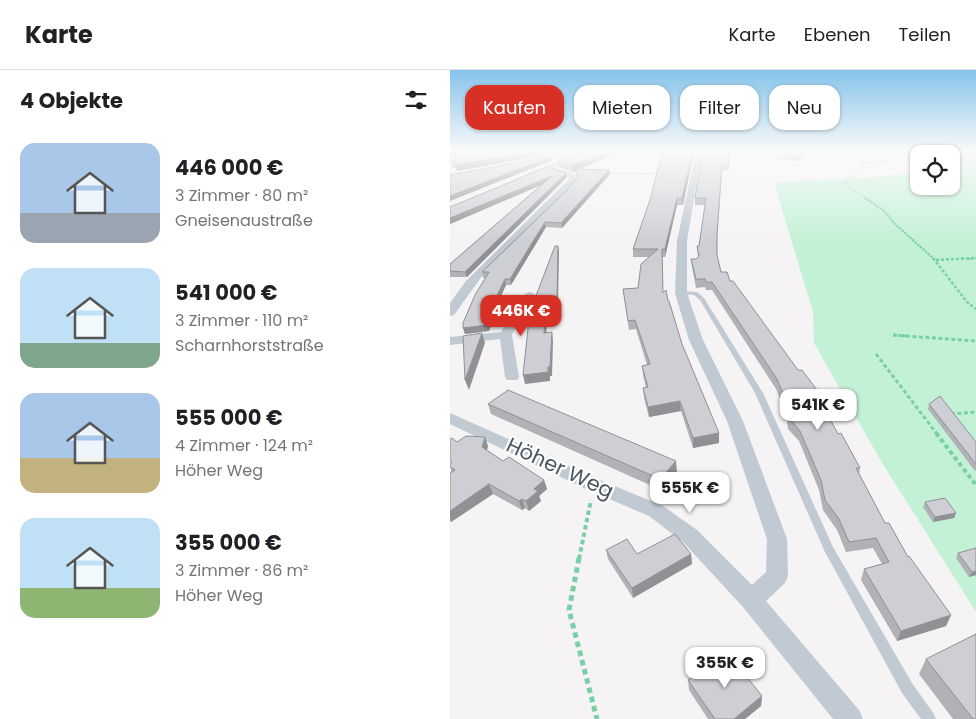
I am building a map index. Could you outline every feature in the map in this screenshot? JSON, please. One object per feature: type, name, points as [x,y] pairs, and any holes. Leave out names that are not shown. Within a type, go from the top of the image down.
[{"type":"street","points":[[450,312],[462,292],[489,262],[572,181]]},
{"type":"street","points":[[693,181],[682,241],[681,293],[696,340],[735,421],[776,539],[777,576],[751,600]]},
{"type":"street","points":[[512,377],[506,335],[519,307],[530,294]]},
{"type":"street","points":[[450,341],[506,335]]},
{"type":"street","name":"Höher Weg","points":[[450,418],[594,485],[656,511],[690,536],[751,600],[850,719]]},
{"type":"lane","points":[[681,293],[694,293],[702,299],[759,394],[830,549],[907,688],[929,719]]},
{"type":"path","points":[[846,181],[846,185],[851,190],[883,210],[895,224],[935,260],[967,302],[976,309]]},
{"type":"path","points":[[935,260],[976,258]]},
{"type":"path","points":[[893,335],[976,341]]},
{"type":"path","points":[[876,354],[976,484]]},
{"type":"path","points":[[949,414],[976,412]]},
{"type":"path","points":[[922,416],[932,415]]},
{"type":"path","points":[[594,485],[569,610],[597,719]]},
{"type":"green space","points":[[910,181],[910,195],[960,195],[960,181],[976,181],[976,612],[881,461],[814,343],[813,312],[775,186],[778,182]]},
{"type":"building","points":[[450,181],[488,181],[450,196]]},
{"type":"building","points":[[512,181],[539,181],[450,218],[450,207]]},
{"type":"building","points":[[546,181],[558,181],[465,272],[450,271],[450,264]]},
{"type":"building","points":[[574,181],[599,181],[561,223],[545,222],[510,279],[505,279],[489,312],[492,311],[487,325],[463,328],[463,323],[475,295],[489,272],[482,272]]},
{"type":"building","points":[[655,181],[686,181],[682,198],[677,198],[665,249],[662,249],[663,293],[666,290],[682,344],[719,433],[693,438],[680,401],[648,407],[643,388],[648,387],[642,366],[650,364],[635,320],[628,321],[623,289],[638,288],[641,264],[658,249],[633,249]]},
{"type":"building","points":[[698,181],[721,181],[717,255],[721,272],[727,272],[730,281],[733,281],[798,370],[802,370],[820,394],[817,395],[838,434],[841,433],[860,468],[856,468],[885,523],[889,523],[908,557],[951,615],[901,631],[864,569],[889,562],[876,538],[849,542],[839,519],[825,500],[821,480],[800,431],[790,419],[787,403],[777,379],[712,282],[706,282],[705,279],[696,279],[691,259],[696,259],[699,256],[697,246],[699,246],[706,198],[695,198]]},
{"type":"building","points":[[555,246],[558,246],[557,299],[534,301]]},
{"type":"building","points":[[546,309],[544,333],[552,332],[550,367],[548,367],[548,372],[523,375],[530,310]]},
{"type":"building","points":[[482,333],[465,380],[463,336]]},
{"type":"building","points":[[508,390],[676,461],[660,479],[488,404]]},
{"type":"building","points":[[940,396],[976,442],[976,464],[929,404]]},
{"type":"building","points":[[466,436],[485,437],[482,447],[503,461],[509,457],[544,480],[534,489],[538,491],[526,501],[522,499],[519,501],[489,484],[450,511],[450,473],[455,470],[450,467],[452,462],[450,460],[450,439],[452,438],[457,442]]},
{"type":"building","points":[[945,498],[956,513],[935,517],[925,502]]},
{"type":"building","points":[[675,534],[691,554],[632,588],[606,550],[627,539],[637,554]]},
{"type":"building","points":[[976,548],[976,571],[972,572],[958,553]]},
{"type":"building","points":[[976,634],[976,719],[973,719],[926,659]]},
{"type":"building","points":[[727,652],[762,696],[734,719],[715,719],[688,680]]}]
